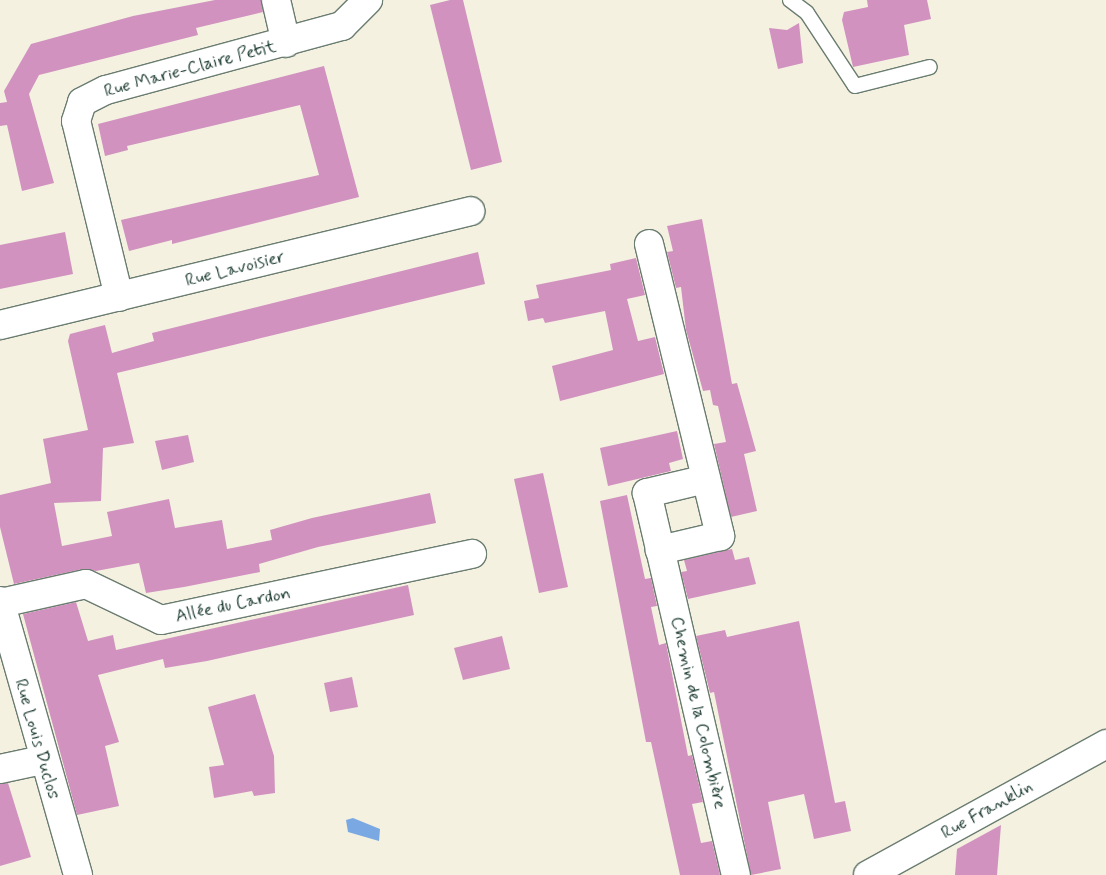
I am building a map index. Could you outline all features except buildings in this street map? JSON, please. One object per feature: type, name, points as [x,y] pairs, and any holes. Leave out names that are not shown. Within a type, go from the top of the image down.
[{"type":"street","points":[[276,0],[286,43]]},
{"type":"street","name":"Rue Marie-Claire Petit","points":[[119,298],[76,121],[82,102],[106,90],[286,43],[342,26],[368,0]]},
{"type":"street","name":"Rue Lavoisier","points":[[0,325],[119,298],[470,210]]},
{"type":"street","points":[[650,244],[720,536],[660,550]]},
{"type":"street","name":"Chemin de la Colombière","points":[[706,479],[646,494],[736,875]]},
{"type":"street","name":"Allée du Cardon","points":[[0,602],[86,584],[161,620],[472,554]]},
{"type":"street","name":"Rue Louis Duclos","points":[[0,602],[73,874]]},
{"type":"street","name":"Rue Franklin","points":[[868,875],[1106,744]]},
{"type":"street","points":[[0,769],[42,760]]},
{"type":"lane","points":[[790,0],[807,13],[855,86],[930,67]]},
{"type":"water","points":[[353,818],[380,829],[379,841],[348,832],[346,820]]}]
